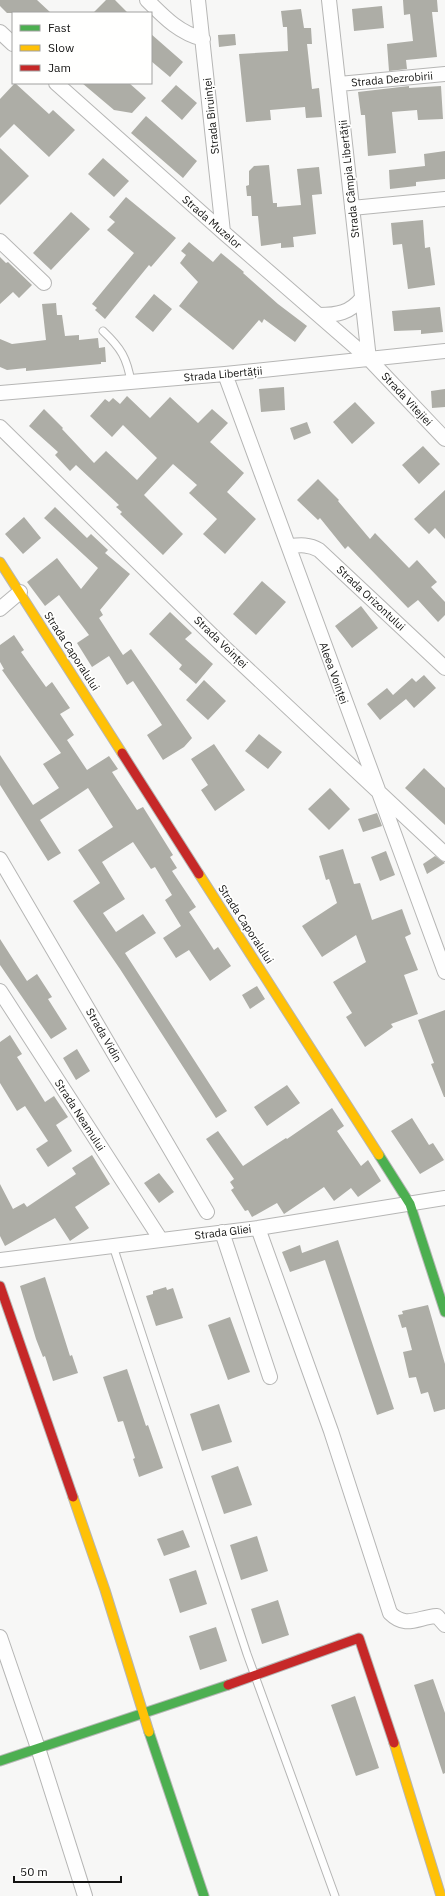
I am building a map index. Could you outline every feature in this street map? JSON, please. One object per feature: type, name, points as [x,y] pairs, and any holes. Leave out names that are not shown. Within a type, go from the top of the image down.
[{"type":"street","points":[[147,0],[175,27],[191,36],[203,39]]},
{"type":"street","name":"Strada Biruinței","points":[[198,0],[223,232]]},
{"type":"street","name":"Strada Câmpia Libertății","points":[[329,0],[369,359]]},
{"type":"street","points":[[0,32],[12,43]]},
{"type":"street","name":"Strada Dezrobirii","points":[[339,84],[445,74]]},
{"type":"street","name":"Strada Muzelor","points":[[57,84],[223,232],[369,359]]},
{"type":"street","points":[[352,208],[445,199]]},
{"type":"street","points":[[0,241],[44,283]]},
{"type":"street","points":[[319,315],[332,315],[349,311],[362,298]]},
{"type":"street","name":"Strada Libertății","points":[[0,393],[225,374],[445,351]]},
{"type":"street","name":"Strada Vitejiei","points":[[369,359],[445,439]]},
{"type":"street","name":"Aleea Voinței","points":[[225,374],[289,546],[376,789],[445,972]]},
{"type":"street","name":"Strada Voinței","points":[[0,427],[224,647],[445,854]]},
{"type":"street","name":"Strada Orizontului","points":[[289,546],[312,546],[319,550],[445,668]]},
{"type":"street","name":"Strada Caporalului","points":[[0,562],[410,1204],[445,1312]]},
{"type":"street","points":[[0,609],[20,592]]},
{"type":"street","name":"Strada Vidin","points":[[0,859],[208,1212]]},
{"type":"street","name":"Strada Neamului","points":[[0,991],[161,1240]]},
{"type":"street","name":"Strada Gliei","points":[[0,1260],[258,1228],[445,1198]]},
{"type":"street","points":[[258,1228],[331,1431],[390,1613],[396,1619],[404,1622],[437,1616],[445,1625]]},
{"type":"street","points":[[222,1232],[270,1377]]},
{"type":"street","points":[[0,1286],[105,1590],[143,1713],[204,1896]]},
{"type":"street","points":[[0,1637],[86,1896]]},
{"type":"street","points":[[0,1761],[254,1676],[359,1638],[402,1767],[442,1896]]},
{"type":"lane","points":[[103,332],[114,341],[125,358],[131,382]]},
{"type":"lane","points":[[113,1246],[254,1676],[335,1896]]},
{"type":"building","points":[[0,0],[37,0],[50,12],[7,13],[0,6]]},
{"type":"building","points":[[106,0],[115,0],[127,12],[94,12]]},
{"type":"building","points":[[403,0],[437,0],[438,12],[432,12],[437,57],[406,60],[407,69],[389,71],[387,44],[413,41],[410,14],[404,15]]},
{"type":"building","points":[[382,6],[384,28],[354,31],[352,9]]},
{"type":"building","points":[[301,9],[304,28],[311,28],[312,44],[307,44],[312,89],[319,88],[322,117],[306,118],[305,107],[270,110],[271,120],[246,122],[239,54],[288,51],[287,27],[283,27],[281,11]]},
{"type":"building","points":[[235,34],[236,45],[219,47],[218,35]]},
{"type":"building","points":[[152,35],[183,62],[170,77],[152,62]]},
{"type":"building","points":[[14,84],[16,84],[49,114],[53,110],[75,130],[49,157],[14,124],[0,138],[0,99]]},
{"type":"building","points":[[83,84],[130,84],[146,98],[132,113],[114,110]]},
{"type":"building","points":[[176,85],[197,103],[182,120],[161,101]]},
{"type":"building","points":[[409,86],[409,88],[441,86],[443,119],[418,120],[417,110],[392,112],[396,153],[368,156],[365,115],[361,115],[358,92]]},
{"type":"building","points":[[146,116],[197,161],[183,178],[131,133]]},
{"type":"building","points":[[0,148],[29,176],[0,205]]},
{"type":"building","points":[[445,151],[445,179],[416,182],[416,186],[390,189],[389,170],[425,166],[424,154]]},
{"type":"building","points":[[103,158],[129,181],[114,197],[88,174]]},
{"type":"building","points":[[269,165],[273,203],[277,203],[277,207],[301,205],[297,169],[319,167],[322,194],[312,195],[316,234],[293,237],[294,247],[281,248],[281,243],[261,246],[258,216],[252,216],[251,196],[247,196],[246,186],[249,185],[249,171],[254,166]]},
{"type":"building","points":[[126,197],[176,238],[151,267],[149,265],[105,319],[95,310],[97,308],[92,304],[134,253],[107,230],[115,222],[109,217]]},
{"type":"building","points":[[71,212],[90,229],[51,270],[33,253]]},
{"type":"building","points":[[423,220],[425,248],[430,247],[435,285],[408,289],[402,244],[393,245],[391,223]]},
{"type":"building","points":[[189,242],[213,262],[221,253],[278,304],[307,326],[295,342],[264,319],[262,323],[259,320],[233,350],[179,306],[198,282],[180,263],[186,255],[181,251]]},
{"type":"building","points":[[0,257],[6,263],[8,262],[32,285],[19,298],[13,292],[0,304]]},
{"type":"building","points":[[154,294],[172,309],[153,332],[135,317]]},
{"type":"building","points":[[56,303],[57,315],[62,315],[65,336],[79,335],[79,340],[98,338],[99,348],[105,347],[106,362],[101,362],[101,364],[26,371],[26,368],[7,370],[0,367],[0,339],[12,344],[46,340],[42,304]]},
{"type":"building","points":[[440,307],[443,332],[421,334],[421,330],[394,331],[392,311]]},
{"type":"building","points":[[284,387],[285,410],[261,412],[259,389]]},
{"type":"building","points":[[445,389],[445,407],[432,408],[431,391]]},
{"type":"building","points":[[127,396],[150,418],[170,397],[198,423],[212,409],[228,423],[210,442],[244,473],[227,492],[256,519],[225,554],[203,534],[217,519],[189,493],[197,485],[173,464],[144,495],[183,534],[163,555],[120,514],[122,512],[116,507],[119,505],[76,465],[70,471],[55,455],[58,452],[29,426],[44,409],[94,463],[106,451],[137,480],[157,458],[123,425],[112,437],[90,416],[105,399],[109,402],[113,398],[120,404]]},
{"type":"building","points":[[355,402],[375,423],[352,444],[333,422]]},
{"type":"building","points":[[307,422],[311,433],[294,440],[290,428]]},
{"type":"building","points":[[423,446],[440,464],[419,484],[402,465]]},
{"type":"building","points":[[318,479],[339,500],[338,501],[370,539],[375,533],[409,568],[417,560],[437,582],[431,587],[445,602],[445,615],[438,622],[418,600],[408,608],[348,546],[345,549],[320,518],[318,520],[297,500]]},
{"type":"building","points":[[445,490],[445,539],[435,528],[429,534],[414,519]]},
{"type":"building","points":[[55,507],[87,538],[91,534],[108,550],[105,553],[130,574],[100,610],[103,615],[99,618],[123,655],[131,649],[192,738],[184,747],[163,760],[147,735],[162,725],[133,681],[127,685],[109,656],[92,667],[77,643],[89,635],[59,595],[45,606],[27,582],[57,558],[81,589],[98,568],[44,518]]},
{"type":"building","points":[[24,517],[41,538],[23,554],[5,534]]},
{"type":"building","points":[[262,581],[286,602],[256,635],[233,614]]},
{"type":"building","points":[[361,606],[378,628],[352,648],[335,626]]},
{"type":"building","points":[[170,612],[192,633],[185,639],[213,664],[196,684],[179,669],[182,665],[149,634]]},
{"type":"building","points":[[14,635],[24,650],[21,652],[46,687],[52,682],[70,708],[60,714],[74,735],[67,740],[87,770],[109,756],[118,769],[112,772],[137,810],[143,807],[173,855],[170,857],[177,868],[172,871],[196,907],[189,912],[214,950],[218,947],[231,966],[210,981],[189,950],[176,958],[163,938],[181,926],[165,900],[172,895],[155,867],[151,869],[133,842],[102,862],[125,899],[103,913],[116,932],[143,914],[156,933],[125,953],[227,1111],[216,1118],[120,969],[73,901],[100,883],[78,850],[113,827],[88,788],[40,820],[61,853],[48,861],[0,785],[0,755],[33,805],[59,788],[43,764],[61,753],[2,670],[4,669],[0,662],[0,645]]},
{"type":"building","points":[[424,675],[436,688],[414,708],[406,699],[380,720],[367,704],[387,688],[393,695],[412,678],[416,682]]},
{"type":"building","points":[[204,680],[226,701],[208,720],[186,700]]},
{"type":"building","points":[[259,734],[282,752],[268,769],[245,751]]},
{"type":"building","points":[[214,744],[245,790],[215,811],[201,790],[208,785],[191,759]]},
{"type":"building","points":[[424,768],[445,788],[445,825],[405,788]]},
{"type":"building","points":[[330,788],[350,809],[329,830],[308,809]]},
{"type":"building","points":[[377,813],[382,826],[363,832],[358,819]]},
{"type":"building","points":[[343,849],[354,884],[360,883],[372,920],[402,909],[411,934],[405,937],[418,970],[404,975],[418,1014],[391,1024],[393,1027],[365,1047],[346,1017],[352,1013],[333,982],[366,962],[356,935],[322,957],[302,926],[337,903],[329,879],[326,880],[319,856]]},
{"type":"building","points":[[386,851],[395,875],[380,881],[371,857]]},
{"type":"building","points":[[435,856],[445,863],[427,874],[423,864]]},
{"type":"building","points":[[0,939],[27,981],[37,974],[52,997],[48,999],[67,1029],[51,1039],[0,965]]},
{"type":"building","points":[[257,986],[265,999],[250,1009],[242,995]]},
{"type":"building","points":[[445,1010],[444,1097],[431,1064],[434,1063],[418,1020]]},
{"type":"building","points":[[10,1035],[22,1054],[17,1057],[45,1102],[54,1096],[68,1117],[56,1125],[72,1151],[48,1167],[36,1149],[48,1141],[25,1106],[17,1111],[0,1083],[0,1042]]},
{"type":"building","points":[[77,1049],[90,1071],[76,1080],[63,1058]]},
{"type":"building","points":[[287,1085],[300,1103],[267,1126],[254,1107]]},
{"type":"building","points":[[332,1108],[344,1126],[337,1131],[361,1166],[368,1160],[381,1181],[358,1197],[351,1188],[334,1201],[324,1187],[284,1214],[277,1203],[252,1217],[248,1210],[245,1211],[231,1190],[234,1188],[230,1182],[234,1179],[206,1139],[218,1131],[243,1166],[286,1138],[287,1139]]},
{"type":"building","points":[[412,1118],[429,1145],[433,1143],[444,1160],[420,1174],[391,1131]]},
{"type":"building","points":[[92,1155],[110,1184],[75,1207],[89,1228],[70,1241],[55,1218],[5,1246],[0,1236],[0,1184],[13,1209],[24,1203],[27,1207],[76,1174],[72,1168]]},
{"type":"building","points":[[159,1173],[174,1192],[159,1203],[144,1183]]},
{"type":"building","points":[[338,1240],[394,1409],[377,1415],[325,1260],[290,1272],[282,1252],[300,1245],[302,1253]]},
{"type":"building","points":[[45,1277],[70,1356],[72,1355],[78,1373],[53,1381],[45,1356],[43,1357],[36,1339],[20,1286]]},
{"type":"building","points":[[166,1287],[167,1290],[173,1288],[183,1318],[156,1326],[146,1296],[153,1294],[153,1291]]},
{"type":"building","points":[[428,1305],[445,1364],[445,1409],[434,1412],[428,1392],[421,1394],[416,1377],[409,1378],[403,1352],[412,1350],[406,1327],[402,1328],[398,1315],[403,1314],[402,1311]]},
{"type":"building","points":[[230,1317],[250,1372],[228,1380],[208,1325]]},
{"type":"building","points":[[127,1369],[146,1426],[148,1425],[163,1468],[139,1477],[133,1459],[135,1458],[123,1421],[118,1422],[103,1377]]},
{"type":"building","points":[[219,1404],[232,1442],[202,1451],[190,1414]]},
{"type":"building","points":[[238,1466],[252,1505],[224,1514],[211,1476]]},
{"type":"building","points":[[183,1530],[190,1547],[164,1556],[157,1539]]},
{"type":"building","points":[[257,1536],[268,1571],[241,1580],[230,1545]]},
{"type":"building","points":[[196,1570],[207,1604],[180,1613],[169,1579]]},
{"type":"building","points":[[278,1600],[289,1635],[262,1644],[251,1609]]},
{"type":"building","points":[[216,1627],[227,1661],[200,1670],[189,1636]]},
{"type":"building","points":[[433,1679],[445,1713],[445,1773],[443,1774],[414,1685]]},
{"type":"building","points":[[355,1696],[379,1768],[356,1776],[331,1705]]},
{"type":"traffic: fast","points":[[379,1155],[410,1204],[445,1312]]},
{"type":"traffic: fast","points":[[0,1761],[228,1685]]},
{"type":"traffic: fast","points":[[149,1732],[204,1896]]},
{"type":"traffic: slow","points":[[0,562],[122,753]]},
{"type":"traffic: slow","points":[[199,874],[379,1155]]},
{"type":"traffic: slow","points":[[73,1497],[105,1590],[149,1732]]},
{"type":"traffic: slow","points":[[394,1743],[441,1896]]},
{"type":"traffic: jam","points":[[122,753],[199,874]]},
{"type":"traffic: jam","points":[[0,1286],[73,1497]]},
{"type":"traffic: jam","points":[[228,1685],[359,1638],[394,1743]]}]
